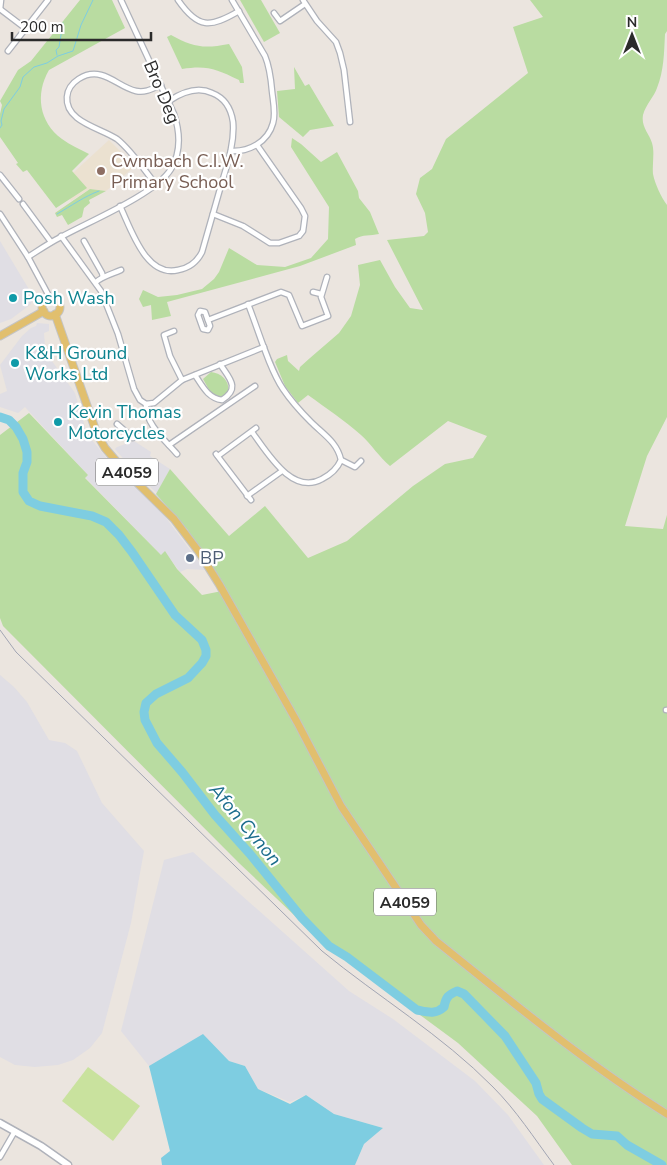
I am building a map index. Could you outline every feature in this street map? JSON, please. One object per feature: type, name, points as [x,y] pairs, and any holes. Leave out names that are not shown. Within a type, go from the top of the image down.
[{"type":"main road","points":[[50,298],[55,299],[60,305],[56,314],[50,315],[44,311],[43,303],[50,298]]},
{"type":"main road","points":[[0,336],[44,311]]},
{"type":"main road","name":"A4059","points":[[56,314],[97,434],[105,448],[123,469],[174,519],[199,552],[297,722],[341,806],[421,926],[436,941],[579,1055],[667,1114]]},
{"type":"main road","points":[[0,1122],[68,1165]]},
{"type":"street","points":[[2,0],[0,9],[25,28]]},
{"type":"street","points":[[8,51],[48,0]]},
{"type":"street","name":"Bro Deg","points":[[28,257],[61,236],[157,186],[171,170],[178,146],[179,128],[169,101],[121,0]]},
{"type":"street","points":[[178,0],[187,13],[195,20],[205,23],[216,23],[239,11]]},
{"type":"street","points":[[231,151],[257,145],[270,130],[274,112],[271,77],[265,56],[232,0]]},
{"type":"street","points":[[274,13],[280,21],[304,2],[317,21],[336,42],[340,53],[350,122]]},
{"type":"street","points":[[157,186],[117,139],[76,117],[69,109],[67,98],[69,89],[76,80],[87,75],[100,74],[134,91],[145,92],[161,85]]},
{"type":"street","points":[[120,206],[142,252],[151,264],[161,270],[173,272],[183,269],[198,260],[231,151],[233,123],[226,102],[207,91],[194,90],[176,96],[169,101]]},
{"type":"street","points":[[213,214],[242,226],[270,243],[280,243],[299,236],[303,231],[305,216],[301,208],[257,145]]},
{"type":"street","points":[[0,175],[18,199]]},
{"type":"street","points":[[23,204],[51,242]]},
{"type":"street","points":[[0,214],[28,257],[50,298]]},
{"type":"street","points":[[61,236],[96,282],[108,305],[134,389],[140,400],[146,404],[154,403],[182,380],[264,347]]},
{"type":"street","points":[[84,242],[102,273],[102,277]]},
{"type":"street","points":[[96,282],[102,277],[121,270]]},
{"type":"street","points":[[208,320],[285,292],[289,295],[302,326],[328,316],[321,294],[327,277]]},
{"type":"street","points":[[313,292],[321,294]]},
{"type":"street","points":[[248,304],[282,388],[310,421],[332,440],[340,454],[341,460],[334,471],[321,480],[301,482],[282,471],[252,432]]},
{"type":"street","points":[[174,331],[164,335],[170,356],[182,380]]},
{"type":"street","points":[[196,375],[208,394],[214,399],[222,400],[230,395],[232,388],[220,364]]},
{"type":"street","points":[[169,445],[255,386]]},
{"type":"street","points":[[146,404],[146,412],[150,422],[177,454]]},
{"type":"street","points":[[117,424],[133,438],[157,430]]},
{"type":"street","points":[[256,428],[217,455],[249,498],[282,471]]},
{"type":"street","points":[[341,460],[355,467],[360,461]]},
{"type":"street","points":[[0,1157],[15,1131]]},
{"type":"shaded area","name":"Cwmbach C.I.W. Primary School","points":[[109,140],[135,166],[106,191],[90,189],[71,201],[57,182],[72,171],[74,172]]},
{"type":"shaded area","points":[[0,241],[33,299],[31,304],[11,319],[0,323]]},
{"type":"shaded area","points":[[37,323],[49,324],[49,331],[44,333],[49,357],[75,393],[86,430],[91,439],[121,476],[122,474],[160,510],[205,570],[187,569],[180,572],[165,552],[161,555],[85,477],[88,475],[25,407],[18,413],[0,407],[0,394],[7,391],[0,365],[22,336],[36,326]]},
{"type":"shaded area","points":[[134,441],[151,452],[150,456],[170,469],[157,493],[140,478],[115,449]]},
{"type":"shaded area","points":[[0,675],[27,702],[49,740],[65,743],[77,751],[102,803],[144,851],[131,923],[102,1033],[90,1048],[73,1060],[58,1065],[35,1067],[15,1065],[0,1057]]},
{"type":"shaded area","points":[[193,852],[349,991],[393,1019],[475,1081],[508,1115],[544,1165],[355,1165],[364,1144],[383,1128],[334,1114],[306,1095],[290,1102],[258,1089],[245,1066],[229,1061],[203,1035],[149,1066],[121,1031],[164,860]]},
{"type":"green space","points":[[80,0],[112,0],[125,28],[49,70],[45,79],[41,98],[44,116],[48,124],[62,139],[89,154],[72,171],[87,188],[56,208],[27,170],[23,172],[16,164],[18,163],[0,137],[2,105],[0,101],[18,70],[31,61]]},
{"type":"green space","points":[[240,0],[261,0],[280,33],[264,42]]},
{"type":"green space","points":[[530,0],[667,0],[667,31],[665,34],[661,75],[656,91],[644,111],[643,119],[653,147],[654,178],[667,205],[667,417],[647,456],[625,526],[663,529],[667,515],[667,1165],[572,1165],[537,1116],[458,1043],[328,947],[239,863],[3,626],[0,618],[0,435],[29,413],[88,475],[85,478],[161,555],[165,551],[177,569],[202,595],[227,590],[187,529],[156,494],[170,469],[229,536],[265,506],[308,558],[347,541],[413,486],[445,464],[473,458],[487,436],[448,421],[390,466],[361,435],[308,395],[298,403],[285,386],[275,362],[277,359],[287,355],[288,361],[299,371],[300,367],[339,333],[351,316],[360,285],[358,265],[380,260],[395,287],[410,308],[423,310],[387,240],[424,236],[428,232],[425,213],[416,194],[420,178],[432,169],[446,139],[528,73],[513,27],[543,17]]},
{"type":"green space","points":[[171,35],[198,46],[229,44],[242,67],[244,83],[240,83],[239,80],[211,69],[198,67],[182,69],[167,37]]},
{"type":"green space","points":[[294,67],[305,86],[309,84],[334,126],[310,130],[303,137],[279,117],[277,91],[295,89]]},
{"type":"green space","points":[[292,138],[321,162],[337,152],[358,191],[359,198],[370,212],[379,234],[358,237],[355,239],[356,245],[300,266],[167,302],[171,316],[152,320],[151,305],[143,307],[139,299],[143,290],[158,297],[202,289],[219,272],[229,248],[257,265],[285,267],[311,258],[328,239],[329,207],[291,147]]},
{"type":"green space","points":[[90,189],[106,191],[89,200],[90,203],[84,208],[82,217],[68,225],[62,215],[57,217],[55,213]]},
{"type":"green space","points":[[211,372],[219,374],[227,383],[228,389],[224,396],[212,395],[203,379]]},
{"type":"green space","points":[[88,1067],[140,1106],[113,1141],[62,1101]]},
{"type":"water","points":[[203,1034],[229,1061],[245,1066],[258,1089],[290,1104],[306,1095],[334,1114],[383,1128],[364,1144],[355,1165],[162,1165],[161,1158],[170,1151],[149,1066]]},
{"type":"waterway","points":[[0,128],[4,109],[20,87],[23,77],[34,67],[73,51],[81,25],[93,0]]},
{"type":"waterway","points":[[57,55],[56,50],[59,47],[63,23]]},
{"type":"waterway","points":[[57,214],[83,198],[99,191]]},
{"type":"waterway","name":"Afon Cynon","points":[[0,417],[9,420],[23,439],[27,452],[27,462],[23,473],[23,492],[29,501],[40,506],[92,516],[106,522],[132,552],[175,615],[202,640],[206,650],[206,656],[202,663],[188,678],[156,694],[146,703],[145,720],[157,743],[302,918],[329,946],[347,957],[417,1010],[437,1011],[444,1007],[451,994],[457,991],[464,994],[505,1036],[536,1083],[542,1099],[592,1134],[617,1136],[627,1145],[662,1165]]},
{"type":"railway","points":[[0,630],[16,652],[322,951],[453,1050],[493,1087],[517,1115],[554,1165]]},
{"type":"place","name":"Cwmbach C.I.W. Primary School","points":[[101,171]]},
{"type":"place","name":"Posh Wash","points":[[13,298]]},
{"type":"place","name":"K&H Ground Works Ltd","points":[[15,363]]},
{"type":"place","name":"Kevin Thomas Motorcycles","points":[[58,422]]},
{"type":"place","name":"BP","points":[[190,558]]}]
